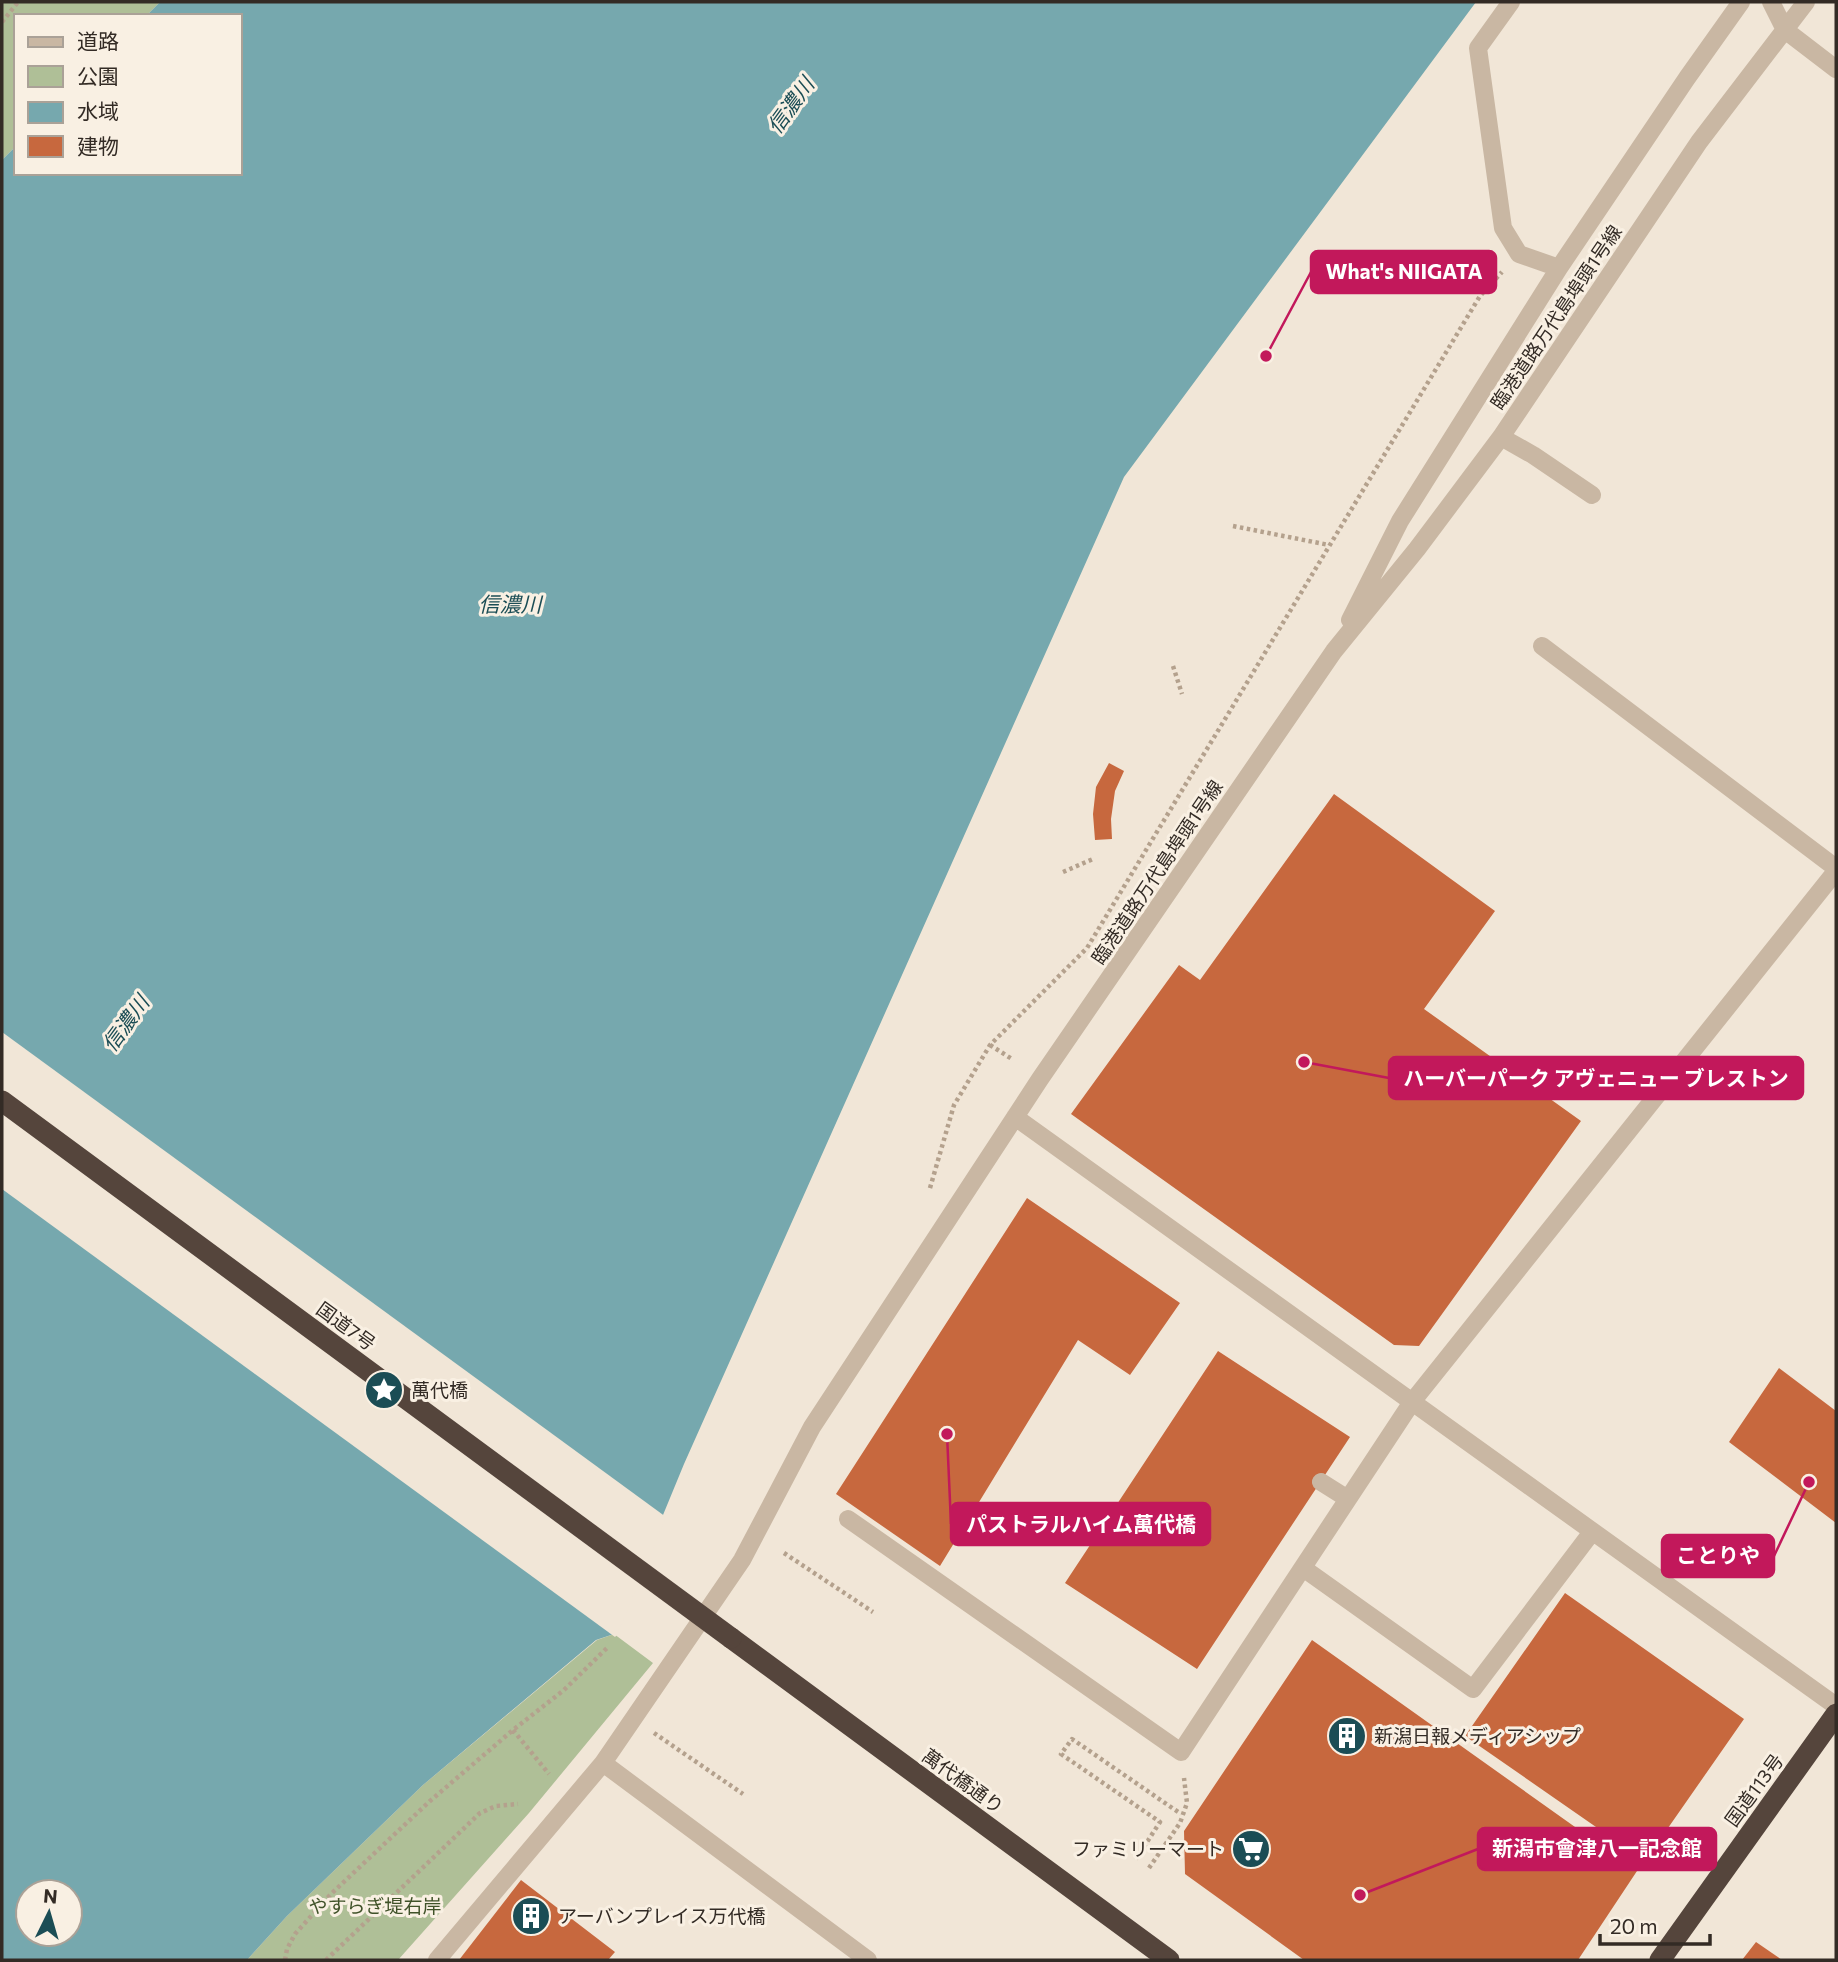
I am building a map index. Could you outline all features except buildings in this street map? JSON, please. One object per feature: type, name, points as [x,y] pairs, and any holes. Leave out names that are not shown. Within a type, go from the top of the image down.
[{"type":"highway","name":"国道7号","points":[[2,1101],[731,1638]]},
{"type":"highway","name":"萬代橋通り","points":[[731,1638],[1169,1960]]},
{"type":"highway","name":"国道113号","points":[[1660,1960],[1836,1714]]},
{"type":"street","points":[[1511,2],[1478,48],[1503,228],[1519,254],[1559,268]]},
{"type":"street","name":"臨港道路万代島埠頭1号線","points":[[1334,651],[1400,521],[1559,268],[1741,2]]},
{"type":"street","points":[[1771,2],[1785,30],[1836,69]]},
{"type":"street","name":"臨港道路万代島埠頭1号線","points":[[437,1960],[603,1763],[742,1560],[812,1427],[1015,1117],[1334,651],[1418,549],[1501,437],[1699,142],[1806,2]]},
{"type":"street","points":[[1501,437],[1592,495]]},
{"type":"street","points":[[848,1518],[1181,1752],[1412,1402],[1836,869],[1542,646]]},
{"type":"street","points":[[1015,1117],[1836,1706]]},
{"type":"street","points":[[1321,1482],[1348,1499]]},
{"type":"street","points":[[1303,1567],[1473,1689],[1592,1532]]},
{"type":"street","points":[[603,1763],[868,1960]]},
{"type":"path","points":[[2,23],[18,2]]},
{"type":"path","points":[[930,1188],[954,1105],[990,1045],[1087,948],[1480,296],[1519,254]]},
{"type":"path","points":[[1233,526],[1329,545]]},
{"type":"path","points":[[1173,666],[1182,694]]},
{"type":"path","points":[[1063,872],[1093,859]]},
{"type":"path","points":[[990,1045],[1012,1059]]},
{"type":"path","points":[[784,1553],[873,1612]]},
{"type":"path","points":[[285,1960],[295,1934],[331,1895],[430,1801],[564,1690],[608,1647]]},
{"type":"path","points":[[513,1730],[549,1774]]},
{"type":"path","points":[[648,1730],[743,1794]]},
{"type":"path","points":[[1136,1858],[1160,1822],[1061,1754],[1072,1739],[1181,1814]]},
{"type":"path","points":[[1149,1868],[1180,1823],[1187,1803],[1181,1752]]},
{"type":"path","points":[[326,1960],[480,1813],[496,1806],[518,1804]]},
{"type":"green space","points":[[2,2],[160,2],[148,14],[14,14],[14,148],[2,160]]},
{"type":"green space","name":"やすらぎ堤右岸","points":[[614,1634],[653,1663],[529,1813],[398,1960],[247,1960],[287,1916],[423,1785],[597,1640]]},
{"type":"water","name":"信濃川","points":[[160,2],[1476,2],[1124,477],[684,1464],[614,1634],[596,1640],[423,1785],[287,1916],[247,1960],[2,1960],[2,160],[14,148],[14,175],[242,175],[242,14],[148,14]]},
{"type":"pier","name":"萬代橋","points":[[2,1032],[666,1517],[617,1635],[615,1637],[2,1189]]},
{"type":"place","name":"What's NIIGATA","points":[[1266,356]]},
{"type":"place","name":"ハーバーパーク アヴェニュー ブレストン","points":[[1304,1062]]},
{"type":"place","name":"萬代橋","points":[[384,1390]]},
{"type":"place","name":"パストラルハイム萬代橋","points":[[947,1434]]},
{"type":"place","name":"ことりや","points":[[1809,1482]]},
{"type":"place","name":"新潟日報メディアシップ","points":[[1347,1736]]},
{"type":"place","name":"ファミリーマート","points":[[1251,1849]]},
{"type":"place","name":"新潟市會津八一記念館","points":[[1360,1895]]},
{"type":"place","name":"アーバンプレイス万代橋","points":[[531,1916]]}]
